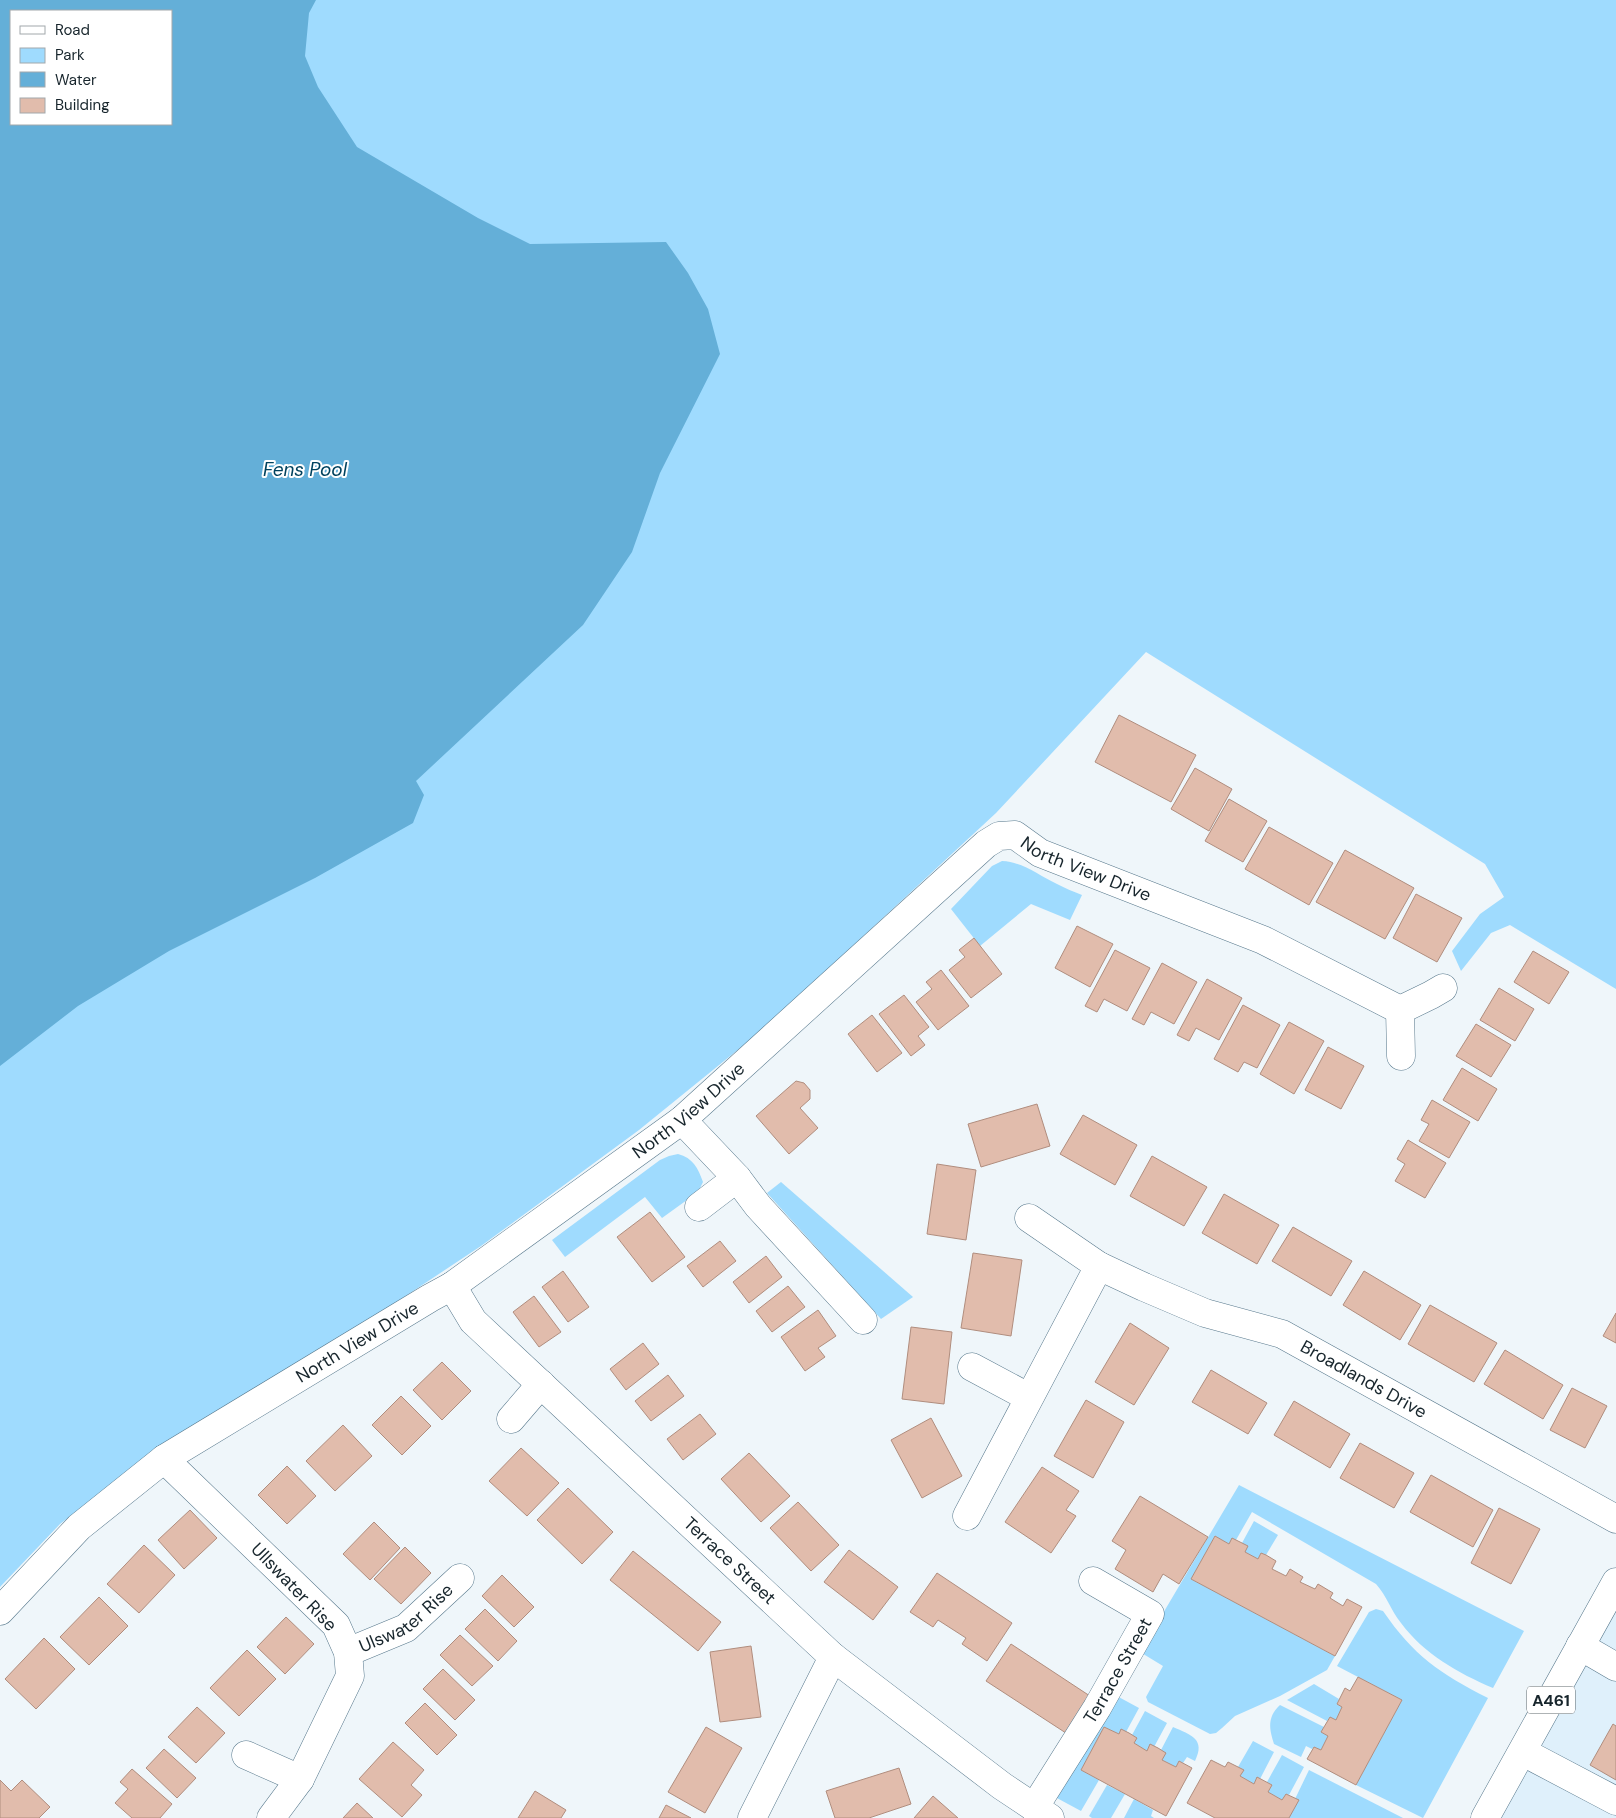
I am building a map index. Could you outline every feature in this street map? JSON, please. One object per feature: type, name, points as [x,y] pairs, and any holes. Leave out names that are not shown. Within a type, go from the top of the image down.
[{"type":"street","name":"North View Drive","points":[[0,1610],[79,1527],[164,1459],[452,1286],[682,1120],[979,851],[999,836],[1014,835],[1040,853],[1264,940],[1400,1010]]},
{"type":"street","points":[[1401,1056],[1400,1010],[1442,988]]},
{"type":"street","points":[[682,1120],[737,1178],[758,1206],[863,1320]]},
{"type":"street","points":[[699,1207],[737,1178]]},
{"type":"street","name":"Broadlands Drive","points":[[1029,1218],[1099,1266],[1204,1313],[1282,1334],[1616,1519]]},
{"type":"street","points":[[967,1516],[1099,1266]]},
{"type":"street","name":"Terrace Street","points":[[452,1286],[474,1321],[833,1658],[1002,1786],[1042,1813],[1097,1708],[1150,1614],[1093,1581]]},
{"type":"street","points":[[972,1367],[1028,1398]]},
{"type":"street","points":[[511,1419],[541,1384]]},
{"type":"street","name":"Ullswater Rise","points":[[164,1459],[336,1625],[348,1652],[350,1676],[300,1779],[271,1818]]},
{"type":"street","name":"Ulswater Rise","points":[[348,1652],[406,1628],[460,1578]]},
{"type":"street","name":"A461","points":[[1485,1818],[1616,1582]]},
{"type":"street","points":[[1580,1646],[1616,1667]]},
{"type":"street","points":[[752,1818],[833,1658]]},
{"type":"street","points":[[1523,1752],[1607,1805]]},
{"type":"street","points":[[246,1755],[300,1779]]},
{"type":"shaded area","points":[[1616,1584],[1616,1818],[1489,1818]]},
{"type":"green space","points":[[0,0],[1616,0],[1616,989],[1510,925],[1491,933],[1461,971],[1452,951],[1480,914],[1504,897],[1485,864],[1146,652],[996,813],[761,1031],[639,1130],[481,1246],[359,1327],[148,1457],[60,1524],[0,1587]]},
{"type":"green space","points":[[1002,861],[1024,866],[1082,895],[1070,920],[1031,904],[980,946],[951,909],[992,866]]},
{"type":"green space","points":[[678,1154],[688,1158],[699,1172],[703,1182],[698,1192],[662,1218],[645,1197],[565,1257],[552,1240],[660,1160]]},
{"type":"green space","points":[[781,1182],[913,1297],[881,1319],[767,1193]]},
{"type":"green space","points":[[1239,1485],[1524,1631],[1493,1688],[1442,1662],[1420,1644],[1398,1618],[1376,1584],[1252,1512],[1236,1540],[1229,1544],[1215,1536],[1191,1579],[1335,1656],[1327,1670],[1280,1696],[1235,1716],[1216,1733],[1210,1734],[1148,1702],[1146,1697],[1163,1666],[1140,1652]]},
{"type":"green space","points":[[1254,1521],[1278,1535],[1266,1555],[1261,1553],[1258,1559],[1245,1552],[1242,1543]]},
{"type":"green space","points":[[1376,1609],[1383,1611],[1394,1627],[1429,1662],[1455,1680],[1488,1698],[1423,1818],[1356,1785],[1402,1700],[1337,1666],[1369,1612]]},
{"type":"green space","points":[[1314,1684],[1339,1699],[1337,1704],[1342,1707],[1336,1720],[1330,1717],[1327,1721],[1287,1700]]},
{"type":"green space","points":[[1115,1695],[1139,1708],[1126,1732],[1121,1730],[1119,1734],[1104,1727],[1081,1770],[1099,1780],[1081,1811],[1055,1797]]},
{"type":"green space","points":[[1280,1705],[1324,1727],[1321,1732],[1328,1736],[1321,1750],[1306,1746],[1301,1757],[1274,1744],[1270,1723],[1273,1714]]},
{"type":"green space","points":[[1145,1711],[1167,1723],[1154,1747],[1150,1745],[1147,1751],[1134,1743],[1137,1738],[1132,1735]]},
{"type":"green space","points":[[1173,1727],[1191,1735],[1198,1743],[1198,1754],[1195,1761],[1187,1757],[1183,1763],[1179,1761],[1176,1767],[1162,1760],[1161,1750]]},
{"type":"green space","points":[[1253,1741],[1274,1752],[1260,1779],[1257,1778],[1254,1784],[1240,1776],[1244,1770],[1238,1767]]},
{"type":"green space","points":[[1282,1755],[1304,1767],[1289,1795],[1286,1794],[1282,1800],[1268,1792],[1272,1785],[1267,1782]]},
{"type":"green space","points":[[1309,1770],[1403,1818],[1289,1818],[1295,1799]]},
{"type":"green space","points":[[1107,1785],[1125,1794],[1111,1818],[1092,1818],[1089,1816]]},
{"type":"green space","points":[[1134,1799],[1153,1810],[1151,1816],[1154,1818],[1124,1818]]},
{"type":"water","name":"Fens Pool","points":[[0,0],[316,0],[309,13],[305,56],[318,87],[357,147],[478,218],[530,244],[666,242],[688,273],[708,309],[720,354],[660,473],[632,552],[583,625],[416,781],[424,795],[413,823],[315,878],[169,951],[78,1006],[0,1066]]},
{"type":"building","points":[[1119,715],[1196,755],[1171,802],[1095,762]]},
{"type":"building","points":[[1195,768],[1232,789],[1209,831],[1171,809]]},
{"type":"building","points":[[1229,799],[1267,821],[1243,862],[1205,841]]},
{"type":"building","points":[[1269,827],[1333,863],[1309,905],[1245,869]]},
{"type":"building","points":[[1345,850],[1414,888],[1385,939],[1316,902]]},
{"type":"building","points":[[1416,894],[1462,918],[1437,962],[1393,938]]},
{"type":"building","points":[[1077,926],[1113,944],[1090,987],[1055,968]]},
{"type":"building","points":[[974,938],[1002,974],[971,998],[949,970],[965,957],[959,950]]},
{"type":"building","points":[[1115,950],[1150,968],[1127,1011],[1104,999],[1097,1012],[1085,1006]]},
{"type":"building","points":[[1533,951],[1569,972],[1549,1004],[1514,982]]},
{"type":"building","points":[[1162,963],[1197,982],[1174,1024],[1151,1012],[1144,1025],[1132,1019]]},
{"type":"building","points":[[941,970],[969,1006],[938,1030],[916,1002],[932,989],[926,982]]},
{"type":"building","points":[[1207,979],[1242,998],[1219,1040],[1196,1028],[1189,1041],[1177,1035]]},
{"type":"building","points":[[1499,988],[1534,1009],[1515,1041],[1480,1020]]},
{"type":"building","points":[[904,995],[929,1027],[918,1036],[925,1045],[911,1056],[879,1014]]},
{"type":"building","points":[[1243,1005],[1280,1025],[1257,1068],[1244,1062],[1238,1072],[1214,1059]]},
{"type":"building","points":[[872,1015],[902,1053],[877,1072],[848,1034]]},
{"type":"building","points":[[1289,1022],[1324,1041],[1294,1094],[1260,1074]]},
{"type":"building","points":[[1476,1024],[1511,1045],[1491,1077],[1456,1056]]},
{"type":"building","points":[[1328,1047],[1364,1066],[1341,1109],[1305,1090]]},
{"type":"building","points":[[1462,1068],[1497,1089],[1478,1121],[1443,1100]]},
{"type":"building","points":[[796,1081],[804,1083],[810,1090],[810,1099],[800,1108],[818,1128],[789,1154],[756,1116]]},
{"type":"building","points":[[1432,1100],[1470,1122],[1449,1158],[1419,1141],[1429,1124],[1421,1120]]},
{"type":"building","points":[[1037,1104],[1050,1146],[981,1167],[968,1124]]},
{"type":"building","points":[[1083,1115],[1137,1145],[1115,1185],[1060,1154]]},
{"type":"building","points":[[1408,1140],[1446,1163],[1425,1198],[1395,1181],[1405,1164],[1397,1159]]},
{"type":"building","points":[[1152,1156],[1207,1187],[1184,1226],[1130,1196]]},
{"type":"building","points":[[937,1164],[976,1170],[966,1240],[927,1234]]},
{"type":"building","points":[[1224,1194],[1279,1225],[1257,1264],[1202,1233]]},
{"type":"building","points":[[650,1212],[685,1257],[652,1282],[617,1237]]},
{"type":"building","points":[[1293,1227],[1352,1261],[1331,1296],[1272,1261]]},
{"type":"building","points":[[720,1241],[736,1261],[703,1287],[687,1266]]},
{"type":"building","points":[[973,1253],[1022,1260],[1011,1336],[961,1328]]},
{"type":"building","points":[[766,1256],[782,1277],[749,1303],[733,1282]]},
{"type":"building","points":[[563,1271],[589,1307],[568,1322],[542,1287]]},
{"type":"building","points":[[1364,1271],[1421,1305],[1400,1340],[1343,1305]]},
{"type":"building","points":[[788,1286],[805,1307],[772,1332],[756,1311]]},
{"type":"building","points":[[534,1296],[561,1332],[539,1347],[513,1312]]},
{"type":"building","points":[[1430,1305],[1497,1343],[1474,1382],[1408,1344]]},
{"type":"building","points":[[818,1310],[836,1336],[818,1348],[825,1357],[805,1371],[781,1337]]},
{"type":"building","points":[[1616,1313],[1616,1343],[1603,1336]]},
{"type":"building","points":[[1130,1323],[1169,1348],[1134,1405],[1095,1382]]},
{"type":"building","points":[[911,1327],[952,1332],[944,1404],[902,1399]]},
{"type":"building","points":[[643,1343],[659,1364],[626,1390],[610,1369]]},
{"type":"building","points":[[1505,1350],[1563,1385],[1543,1419],[1484,1384]]},
{"type":"building","points":[[442,1362],[471,1391],[442,1420],[413,1390]]},
{"type":"building","points":[[1211,1370],[1267,1403],[1248,1434],[1192,1402]]},
{"type":"building","points":[[668,1375],[684,1396],[651,1421],[635,1401]]},
{"type":"building","points":[[1572,1388],[1607,1406],[1585,1448],[1550,1430]]},
{"type":"building","points":[[401,1396],[431,1426],[402,1455],[372,1425]]},
{"type":"building","points":[[1086,1400],[1124,1422],[1093,1478],[1054,1456]]},
{"type":"building","points":[[1294,1401],[1350,1434],[1330,1468],[1274,1435]]},
{"type":"building","points":[[700,1414],[716,1434],[683,1460],[667,1439]]},
{"type":"building","points":[[931,1418],[962,1476],[922,1498],[891,1440]]},
{"type":"building","points":[[343,1425],[372,1456],[335,1491],[306,1461]]},
{"type":"building","points":[[1360,1443],[1414,1473],[1394,1508],[1340,1478]]},
{"type":"building","points":[[521,1448],[559,1483],[527,1516],[489,1481]]},
{"type":"building","points":[[749,1453],[790,1496],[761,1522],[721,1479]]},
{"type":"building","points":[[287,1466],[316,1496],[287,1524],[258,1495]]},
{"type":"building","points":[[1042,1467],[1079,1491],[1066,1510],[1076,1516],[1051,1553],[1005,1522]]},
{"type":"building","points":[[1431,1475],[1493,1510],[1473,1547],[1410,1512]]},
{"type":"building","points":[[568,1488],[613,1532],[582,1564],[537,1520]]},
{"type":"building","points":[[1140,1496],[1208,1537],[1179,1584],[1163,1574],[1153,1592],[1115,1569],[1126,1550],[1112,1541]]},
{"type":"building","points":[[798,1502],[839,1545],[811,1571],[770,1528]]},
{"type":"building","points":[[1499,1508],[1540,1529],[1511,1584],[1471,1563]]},
{"type":"building","points":[[190,1510],[217,1538],[184,1569],[158,1540]]},
{"type":"building","points":[[374,1522],[400,1548],[370,1580],[343,1554]]},
{"type":"building","points":[[1215,1536],[1229,1544],[1232,1538],[1248,1546],[1245,1552],[1258,1559],[1261,1553],[1266,1555],[1276,1561],[1272,1569],[1286,1576],[1290,1569],[1303,1577],[1300,1582],[1315,1589],[1318,1584],[1333,1593],[1330,1598],[1343,1606],[1347,1599],[1362,1607],[1335,1656],[1191,1579]]},
{"type":"building","points":[[144,1545],[175,1575],[139,1613],[107,1584]]},
{"type":"building","points":[[405,1547],[431,1573],[401,1604],[374,1579]]},
{"type":"building","points":[[849,1550],[898,1587],[873,1620],[824,1582]]},
{"type":"building","points":[[633,1551],[721,1622],[698,1651],[610,1580]]},
{"type":"building","points":[[937,1573],[1012,1623],[987,1661],[962,1644],[966,1638],[938,1620],[933,1627],[910,1612]]},
{"type":"building","points":[[502,1575],[534,1607],[514,1627],[482,1596]]},
{"type":"building","points":[[99,1597],[128,1626],[89,1665],[60,1637]]},
{"type":"building","points":[[485,1609],[517,1641],[498,1661],[465,1629]]},
{"type":"building","points":[[286,1617],[314,1644],[285,1674],[257,1647]]},
{"type":"building","points":[[460,1635],[493,1666],[472,1686],[440,1655]]},
{"type":"building","points":[[44,1638],[75,1669],[36,1709],[5,1679]]},
{"type":"building","points":[[1011,1644],[1093,1698],[1069,1735],[986,1681]]},
{"type":"building","points":[[751,1646],[761,1717],[720,1722],[710,1652]]},
{"type":"building","points":[[247,1650],[276,1679],[239,1716],[210,1688]]},
{"type":"building","points":[[443,1669],[475,1700],[455,1720],[423,1689]]},
{"type":"building","points":[[1358,1677],[1402,1700],[1356,1785],[1307,1759],[1314,1747],[1321,1750],[1328,1736],[1321,1732],[1330,1717],[1336,1720],[1342,1707],[1337,1704],[1345,1688],[1350,1691]]},
{"type":"building","points":[[425,1703],[457,1735],[437,1755],[405,1723]]},
{"type":"building","points":[[197,1707],[225,1733],[196,1763],[168,1737]]},
{"type":"building","points":[[1613,1724],[1616,1726],[1616,1780],[1590,1765]]},
{"type":"building","points":[[706,1727],[742,1748],[705,1813],[668,1792]]},
{"type":"building","points":[[1104,1727],[1119,1734],[1121,1729],[1129,1733],[1137,1738],[1134,1743],[1147,1751],[1150,1744],[1158,1748],[1166,1753],[1162,1760],[1176,1767],[1179,1761],[1192,1768],[1166,1816],[1081,1770]]},
{"type":"building","points":[[393,1742],[424,1770],[411,1785],[422,1795],[402,1817],[359,1779]]},
{"type":"building","points":[[164,1749],[196,1778],[177,1798],[146,1768]]},
{"type":"building","points":[[1211,1760],[1225,1767],[1228,1762],[1244,1770],[1240,1776],[1254,1784],[1257,1777],[1272,1785],[1268,1792],[1282,1800],[1286,1794],[1299,1800],[1289,1818],[1215,1818],[1187,1803]]},
{"type":"building","points":[[899,1768],[911,1804],[869,1818],[835,1818],[826,1791]]},
{"type":"building","points":[[132,1769],[172,1804],[160,1818],[132,1818],[115,1803],[128,1789],[120,1782]]},
{"type":"building","points":[[0,1780],[11,1791],[22,1780],[50,1807],[39,1818],[0,1818]]},
{"type":"building","points":[[535,1791],[566,1810],[561,1818],[518,1818]]},
{"type":"building","points":[[933,1796],[958,1818],[914,1818]]},
{"type":"building","points":[[357,1803],[373,1818],[343,1818]]},
{"type":"building","points":[[666,1805],[691,1818],[659,1818]]}]
